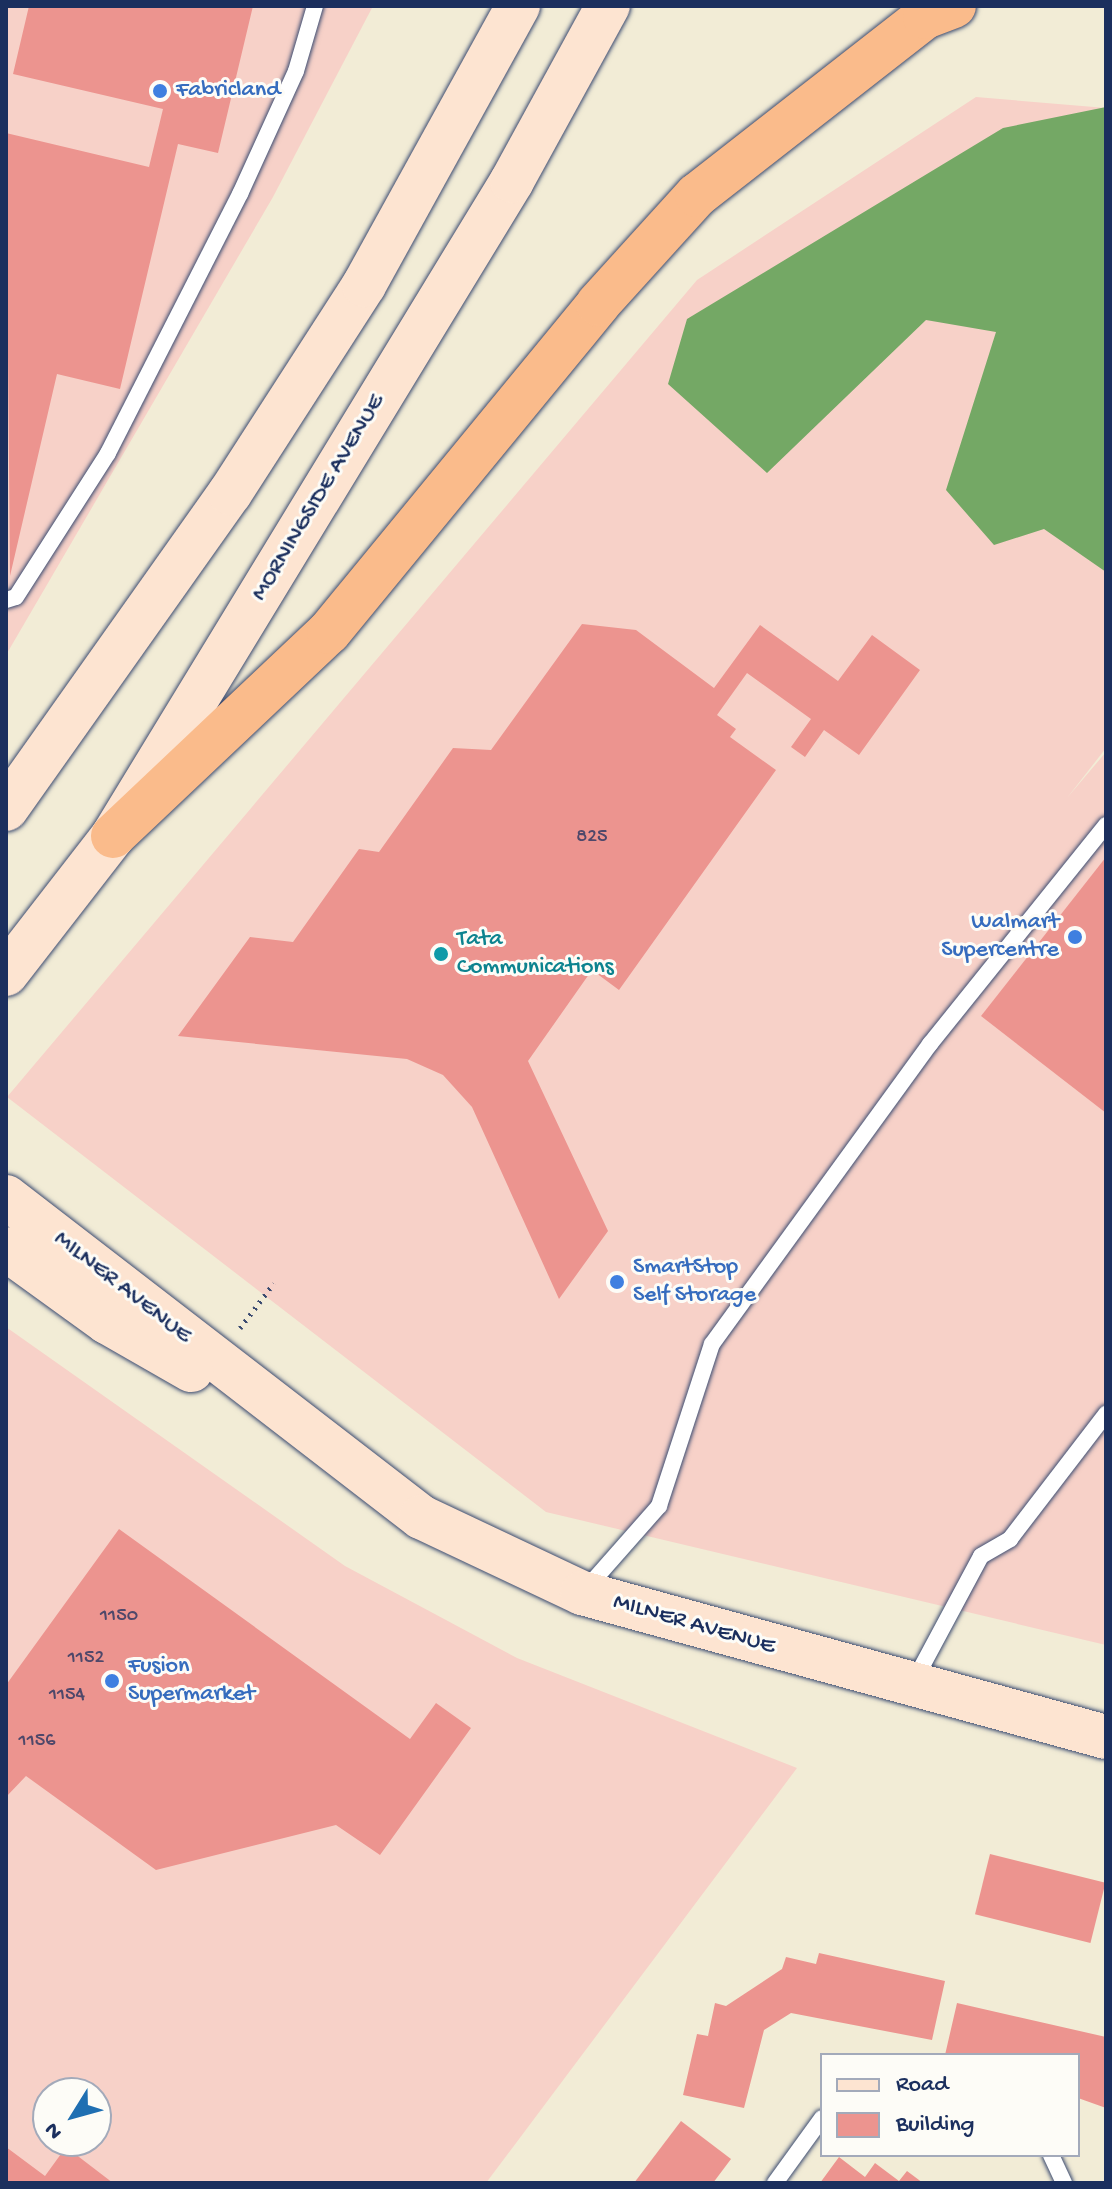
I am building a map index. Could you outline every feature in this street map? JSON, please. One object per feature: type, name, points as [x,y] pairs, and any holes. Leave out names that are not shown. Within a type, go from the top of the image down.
[{"type":"highway","points":[[113,836],[329,632],[598,304],[697,195],[925,17],[954,6]]},
{"type":"main road","points":[[6,809],[230,493],[364,285],[518,6]]},
{"type":"main road","name":"MORNINGSIDE AVENUE","points":[[6,974],[113,836],[512,181],[608,6]]},
{"type":"main road","name":"MILNER AVENUE","points":[[6,1197],[313,1439],[421,1517],[582,1593],[911,1688],[1106,1737]]},
{"type":"main road","name":"MILNER AVENUE","points":[[6,1249],[107,1322],[313,1439]]},
{"type":"lane","points":[[6,600],[16,597],[108,453],[240,194],[296,71],[315,6]]},
{"type":"lane","points":[[582,1593],[659,1506],[712,1344],[930,1044],[1106,825]]},
{"type":"lane","points":[[911,1688],[981,1556],[1010,1539],[1106,1414]]},
{"type":"lane","points":[[775,2183],[820,2121]]},
{"type":"lane","points":[[1052,2157],[1064,2183]]},
{"type":"path","points":[[237,1332],[274,1283]]},
{"type":"shaded area","points":[[6,6],[373,6],[273,197],[6,655]]},
{"type":"shaded area","points":[[976,97],[1106,108],[1106,748],[1067,798],[1106,752],[1106,1645],[546,1512],[7,1097],[697,280]]},
{"type":"shaded area","points":[[6,1327],[345,1566],[517,1658],[797,1768],[486,2183],[6,2183]]},
{"type":"green space","points":[[1106,107],[1106,572],[1044,529],[994,545],[946,490],[996,332],[926,320],[767,473],[668,384],[687,319],[1003,128]]},
{"type":"building","points":[[29,6],[253,6],[218,153],[178,144],[120,389],[57,374],[10,576],[6,133],[149,167],[163,109],[13,74]]},
{"type":"building","name":"Tata Communications","points":[[582,624],[636,630],[714,688],[760,625],[838,681],[872,635],[920,670],[859,755],[824,730],[805,757],[791,747],[811,719],[747,673],[717,715],[736,729],[730,737],[776,770],[619,990],[592,970],[528,1061],[608,1231],[559,1299],[472,1107],[443,1075],[407,1059],[178,1036],[250,937],[293,942],[359,849],[379,852],[453,748],[491,750]]},
{"type":"building","name":"Walmart Supercentre","points":[[1106,857],[1106,1113],[981,1016]]},
{"type":"building","points":[[119,1529],[410,1739],[436,1703],[471,1728],[380,1855],[336,1825],[156,1870],[26,1776],[6,1797],[6,1685]]},
{"type":"building","points":[[990,1854],[1105,1883],[1090,1943],[975,1914]]},
{"type":"building","points":[[819,1953],[945,1981],[932,2040],[791,2013],[764,2030],[744,2108],[683,2095],[697,2034],[708,2036],[715,2003],[726,2006],[782,1969],[786,1957],[816,1964]]},
{"type":"building","points":[[957,2003],[1106,2037],[1106,2108],[1080,2099],[1080,2053],[945,2053]]},
{"type":"building","points":[[681,2121],[731,2159],[713,2183],[634,2183]]},
{"type":"building","points":[[6,2147],[45,2176],[59,2157],[79,2157],[113,2183],[6,2183]]},
{"type":"building","points":[[839,2157],[865,2177],[875,2163],[899,2181],[907,2171],[923,2183],[820,2183]]},
{"type":"place","name":"Fabricland","points":[[160,91]]},
{"type":"place","name":"Walmart Supercentre","points":[[1075,937]]},
{"type":"place","name":"Tata Communications","points":[[441,954]]},
{"type":"place","name":"SmartStop Self Storage","points":[[617,1282]]},
{"type":"place","name":"Fusion Supermarket","points":[[112,1681]]}]
